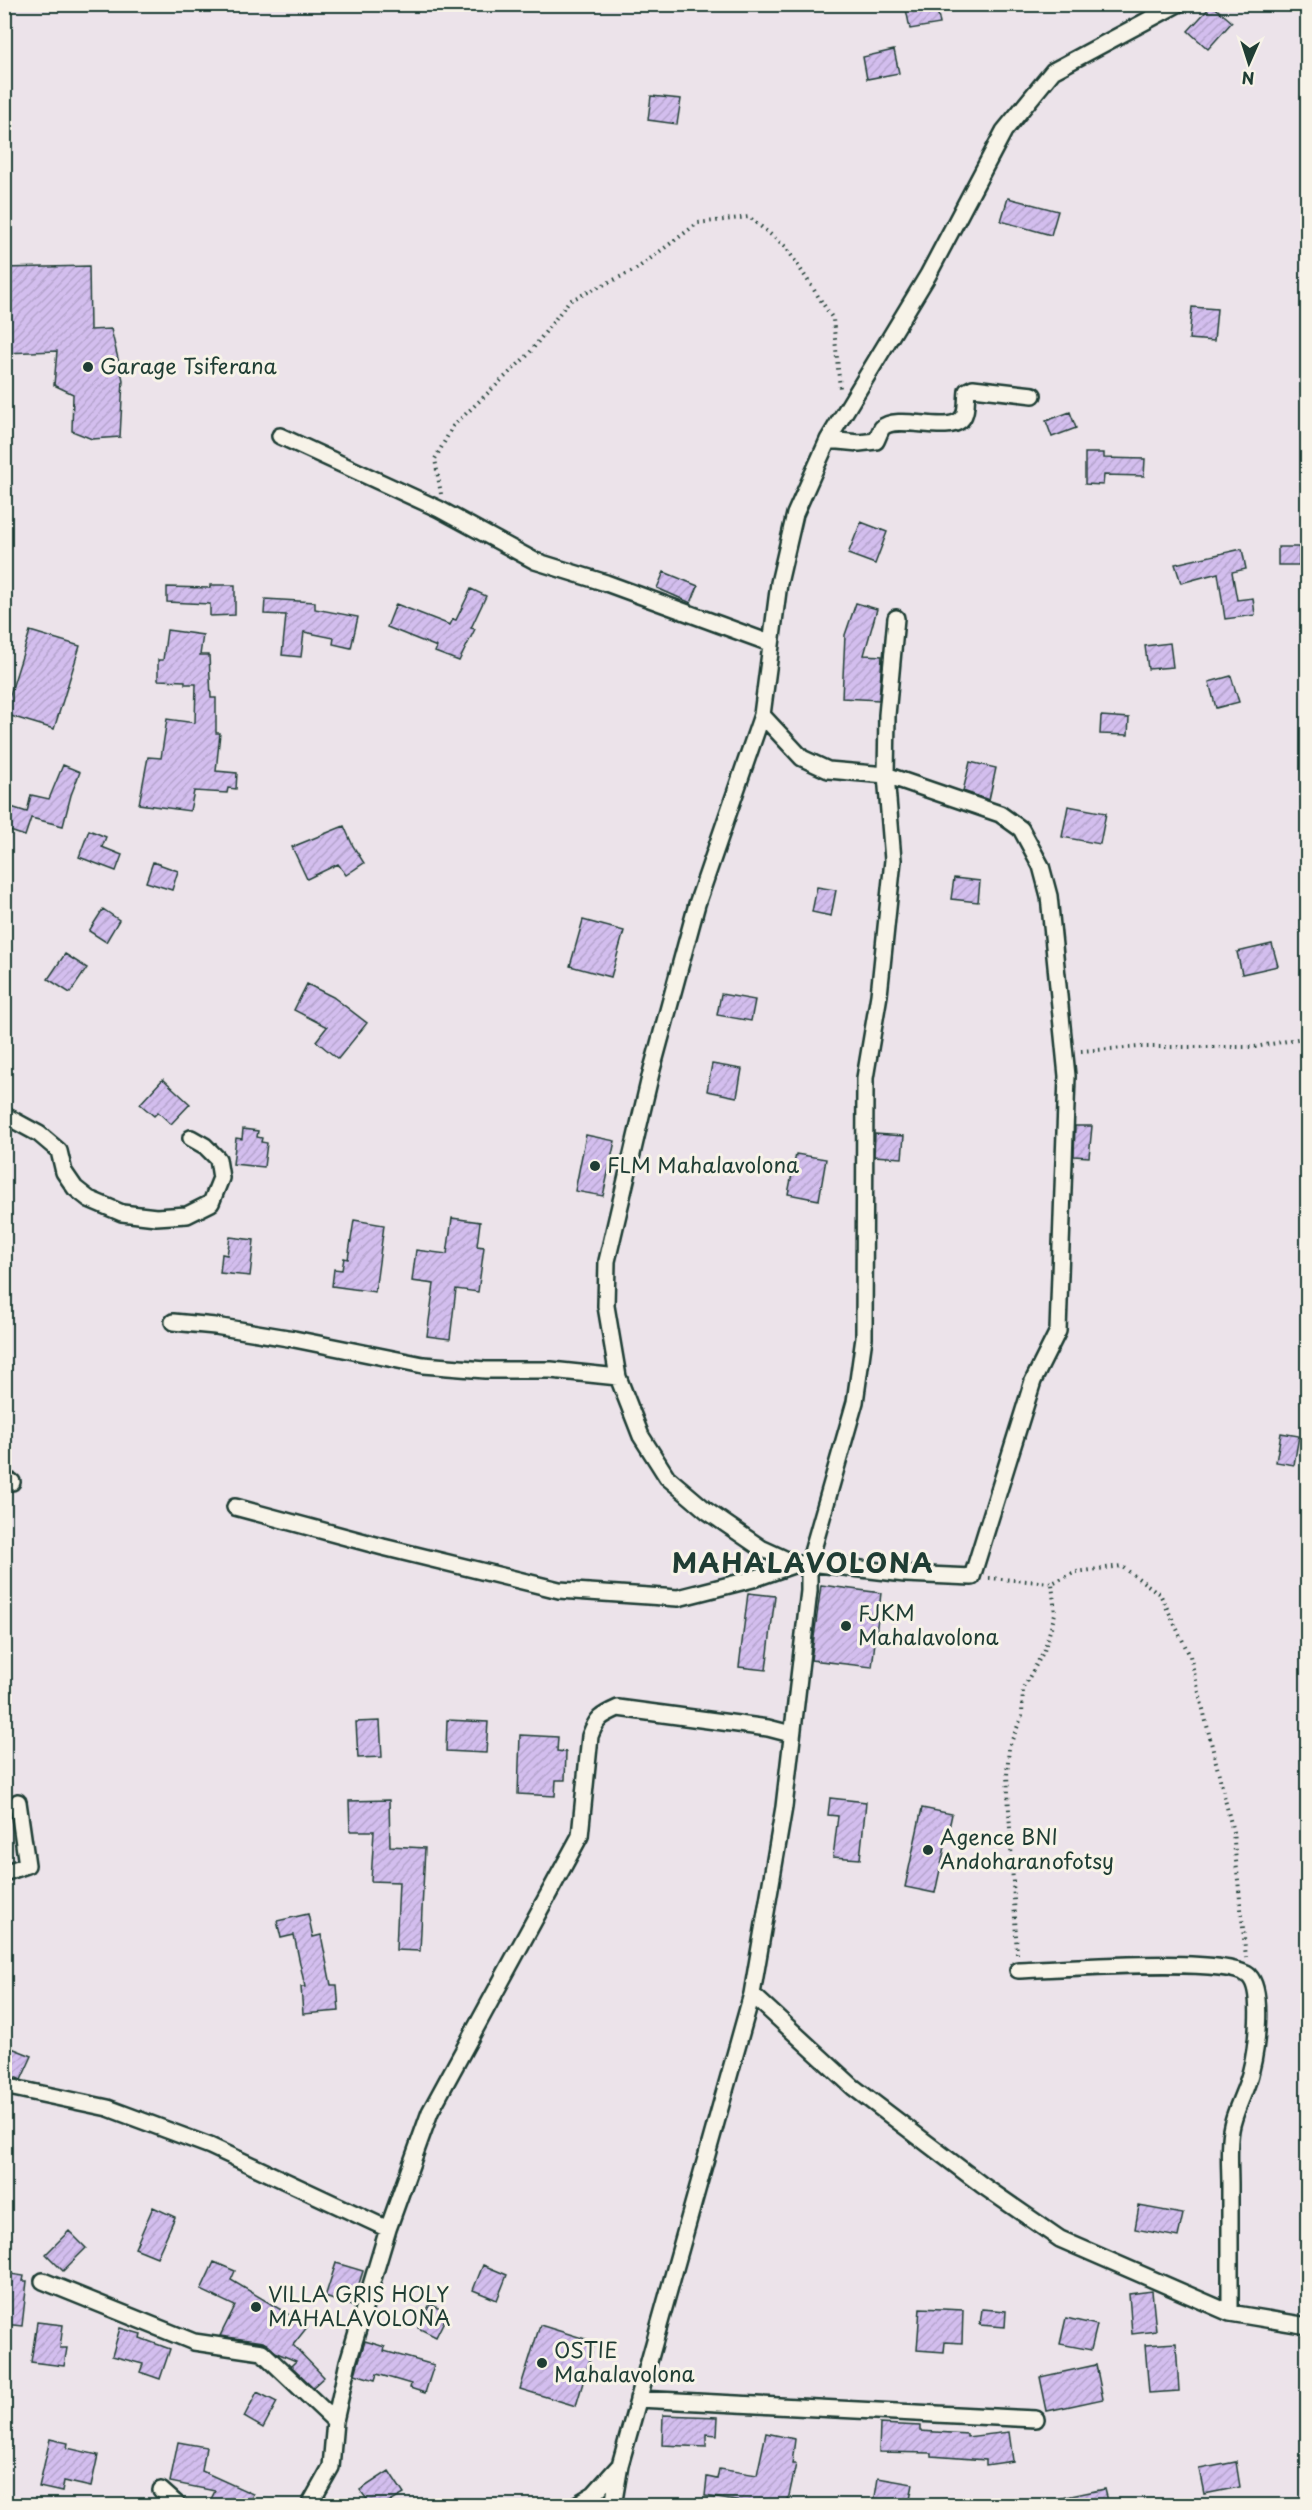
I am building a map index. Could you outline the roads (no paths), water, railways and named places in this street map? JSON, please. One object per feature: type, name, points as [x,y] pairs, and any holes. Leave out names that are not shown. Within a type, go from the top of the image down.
[{"type":"street","points":[[762,715],[802,758],[828,770],[886,775],[1000,814],[1021,829],[1041,866],[1049,896],[1067,1076],[1058,1331],[1033,1381],[972,1577],[905,1574],[803,1564],[761,1548],[706,1511],[667,1476],[641,1436],[618,1377],[606,1306],[607,1261],[651,1073],[698,904],[762,715],[779,582],[795,514],[828,440],[928,275],[1004,131],[1053,71],[1178,4]]},
{"type":"street","points":[[828,440],[876,441],[883,428],[892,423],[952,424],[960,421],[964,416],[967,391],[973,388],[1033,395]]},
{"type":"street","points":[[280,436],[439,509],[535,561],[606,583],[770,643]]},
{"type":"street","points":[[613,2505],[620,2466],[638,2399],[752,1994],[782,1818],[809,1591],[803,1564],[855,1402],[864,1338],[865,1078],[879,995],[893,860],[886,775],[887,715],[896,618]]},
{"type":"street","points":[[4,1115],[39,1134],[59,1151],[64,1172],[75,1188],[89,1199],[122,1213],[156,1216],[188,1215],[211,1203],[221,1178],[218,1159],[206,1146],[191,1138]]},
{"type":"street","points":[[173,1322],[215,1326],[294,1339],[423,1365],[485,1370],[551,1370],[618,1377]]},
{"type":"street","points":[[235,1507],[394,1550],[559,1590],[678,1598],[803,1564]]},
{"type":"street","points":[[309,2505],[331,2467],[335,2421],[348,2362],[388,2229],[430,2112],[580,1836],[590,1736],[595,1722],[602,1715],[618,1708],[768,1728],[791,1734]]},
{"type":"street","points":[[4,1873],[27,1865],[18,1802]]},
{"type":"street","points":[[1018,1970],[1118,1966],[1211,1966],[1229,1968],[1248,1976],[1254,1986],[1257,2004],[1257,2036],[1251,2071],[1230,2130],[1230,2313]]},
{"type":"street","points":[[752,1994],[853,2087],[982,2185],[1060,2239],[1230,2313],[1308,2326]]},
{"type":"street","points":[[4,2086],[108,2108],[210,2146],[388,2229]]},
{"type":"street","points":[[43,2281],[194,2342],[262,2352],[335,2421]]},
{"type":"street","points":[[638,2399],[1036,2419]]},
{"type":"street","points":[[574,2505],[594,2494],[620,2466]]},
{"type":"street","points":[[161,2490],[179,2505]]},
{"type":"place","name":"Garage Tsiferana","points":[[88,367]]},
{"type":"place","name":"FLM Mahalavolona","points":[[595,1166]]},
{"type":"place","name":"FJKM Mahalavolona","points":[[846,1626]]},
{"type":"place","name":"Agence BNI Andoharanofotsy","points":[[928,1850]]},
{"type":"place","name":"VILLA GRIS HOLY MAHALAVOLONA","points":[[256,2307]]},
{"type":"place","name":"OSTIE Mahalavolona","points":[[542,2363]]},
{"type":"district","name":"MAHALAVOLONA","points":[[803,1564]]}]
